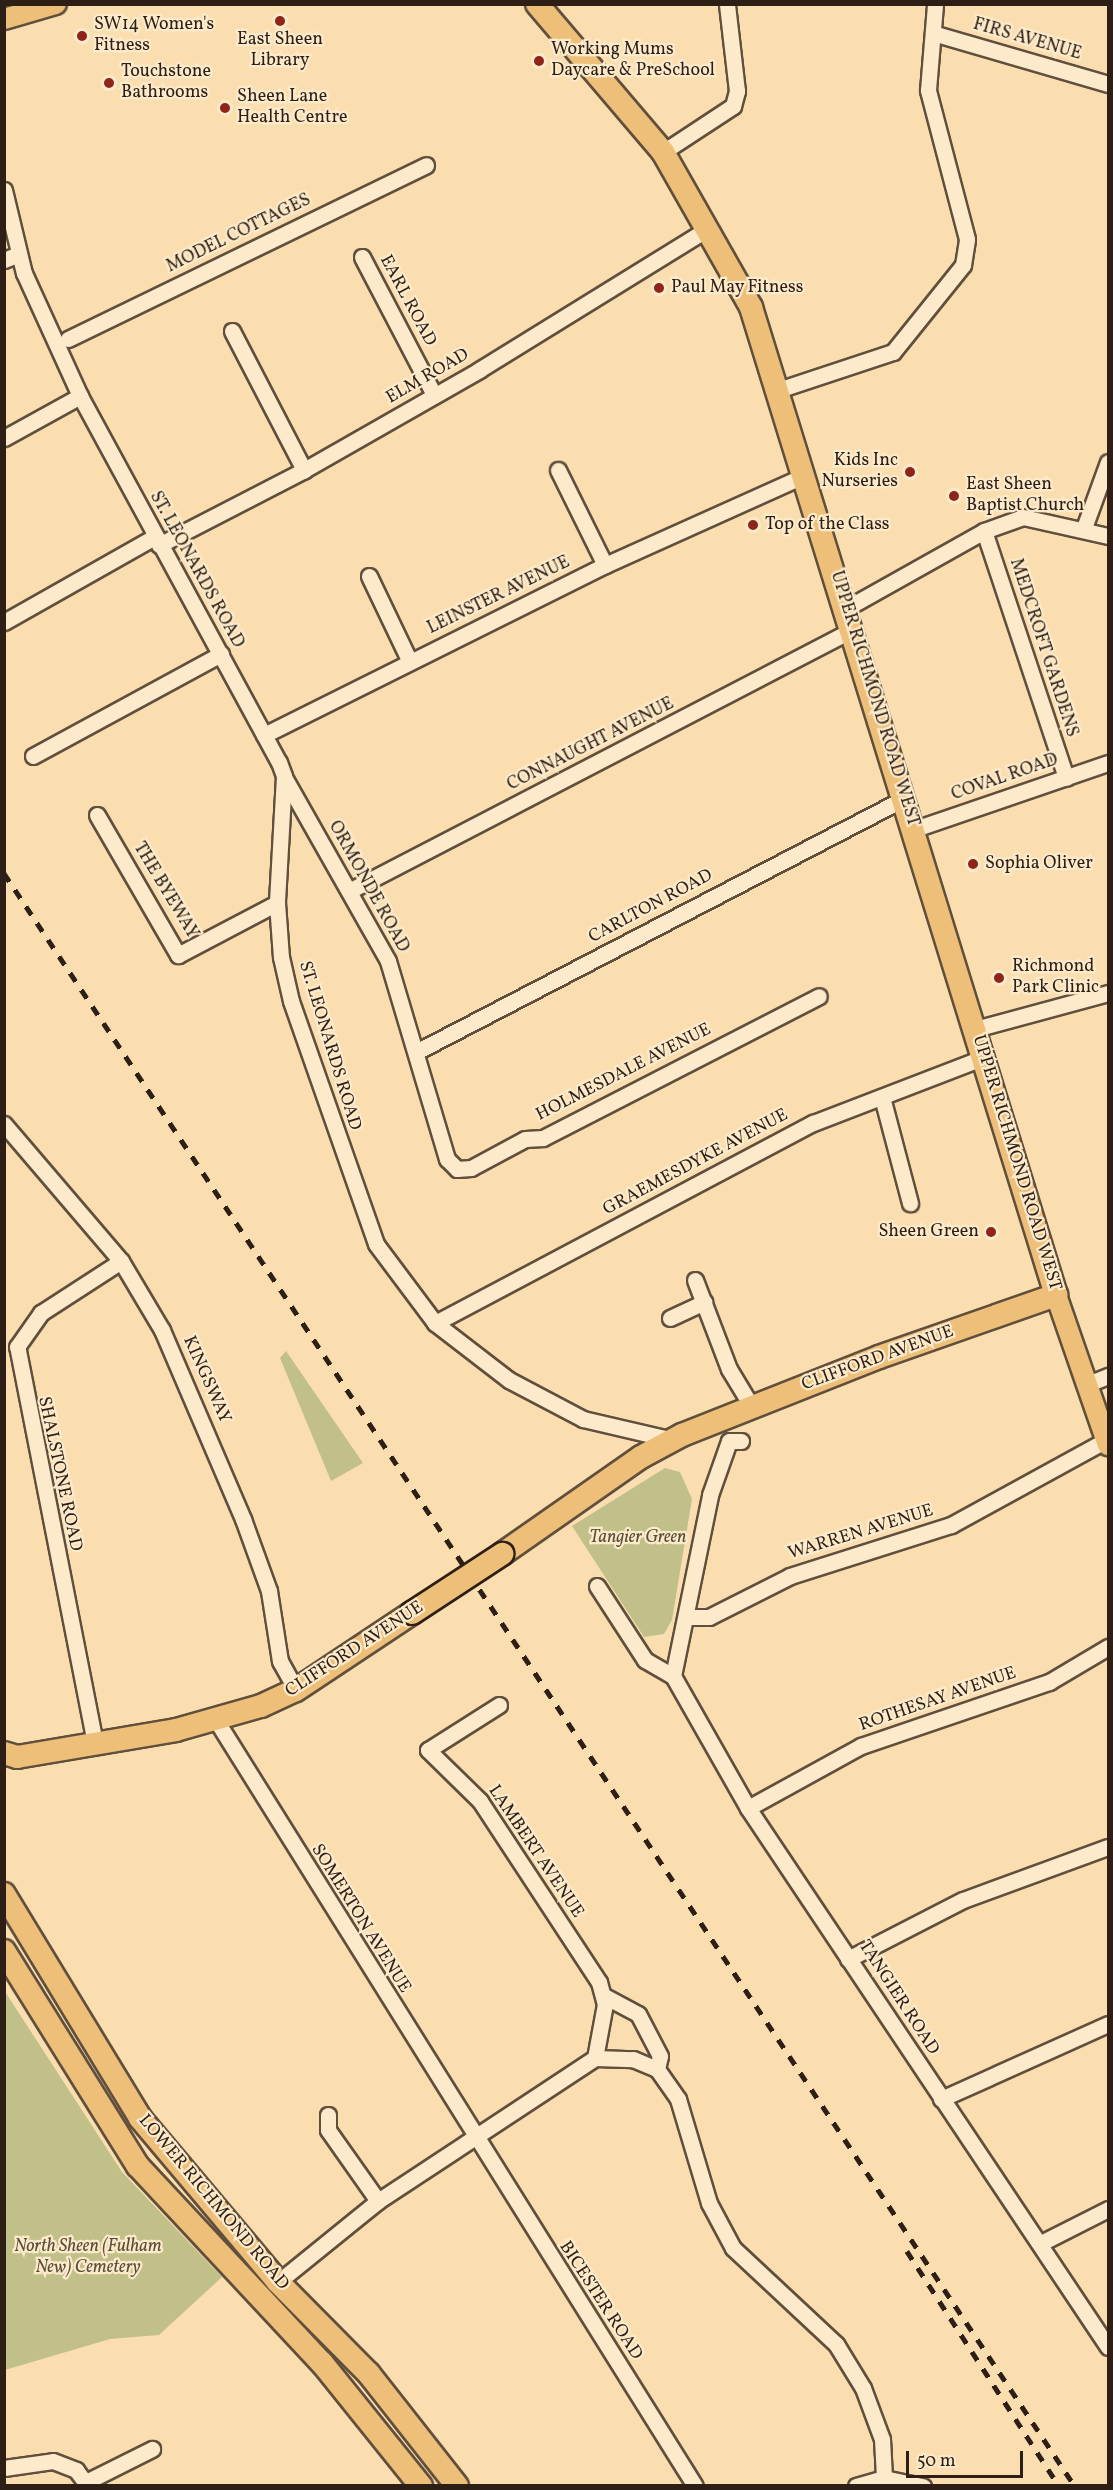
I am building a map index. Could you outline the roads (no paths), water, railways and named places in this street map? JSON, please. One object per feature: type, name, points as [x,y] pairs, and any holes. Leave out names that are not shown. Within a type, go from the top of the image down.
[{"type":"highway","name":"UPPER RICHMOND ROAD WEST","points":[[537,4],[663,152],[709,228],[751,307],[845,609],[850,632],[915,829],[1056,1294]]},
{"type":"highway","name":"CLIFFORD AVENUE","points":[[625,1472],[655,1462],[703,1431],[752,1407],[1056,1294]]},
{"type":"highway","name":"CLIFFORD AVENUE","points":[[9,1759],[216,1720],[296,1690],[673,1440],[703,1431]]},
{"type":"highway","name":"LOWER RICHMOND ROAD","points":[[4,1894],[96,2050],[140,2118],[278,2282],[369,2374],[457,2486]]},
{"type":"highway","points":[[6,1953],[32,1941]]},
{"type":"highway","name":"LOWER RICHMOND ROAD","points":[[6,1953],[71,2066],[138,2166],[322,2363],[421,2486]]},
{"type":"highway","points":[[71,2066],[96,2050]]},
{"type":"main road","points":[[7,14],[56,4]]},
{"type":"main road","name":"UPPER RICHMOND ROAD WEST","points":[[1056,1294],[1108,1443]]},
{"type":"street","points":[[663,152],[733,106],[736,91],[727,4]]},
{"type":"street","points":[[778,390],[893,352],[963,265],[967,239],[928,90],[936,34],[935,4]]},
{"type":"street","name":"FIRS AVENUE","points":[[936,34],[1108,84]]},
{"type":"street","name":"MODEL COTTAGES","points":[[68,339],[426,165]]},
{"type":"street","name":"ST. LEONARDS ROAD","points":[[4,190],[19,254],[80,396],[284,776],[277,903],[291,1001],[357,1198],[383,1255],[435,1323],[508,1380],[583,1419],[673,1440]]},
{"type":"street","name":"ELM ROAD","points":[[4,622],[156,541],[304,470],[434,395],[709,228]]},
{"type":"street","points":[[4,260],[19,254]]},
{"type":"street","name":"EARL ROAD","points":[[362,257],[434,395]]},
{"type":"street","points":[[232,331],[304,470]]},
{"type":"street","points":[[4,438],[80,396]]},
{"type":"street","points":[[1084,528],[1108,462]]},
{"type":"street","points":[[558,470],[605,565]]},
{"type":"street","name":"LEINSTER AVENUE","points":[[264,735],[605,565],[803,476]]},
{"type":"street","points":[[845,609],[984,531],[1023,517],[1084,528],[1108,536]]},
{"type":"street","name":"MEDCROFT GARDENS","points":[[984,531],[1066,778]]},
{"type":"street","points":[[369,576],[410,662]]},
{"type":"street","name":"CONNAUGHT AVENUE","points":[[349,891],[850,632]]},
{"type":"street","points":[[33,756],[220,654]]},
{"type":"street","name":"COVAL ROAD","points":[[915,829],[1108,763]]},
{"type":"street","name":"ORMONDE ROAD","points":[[284,776],[388,961],[447,1159]]},
{"type":"street","name":"CARLTON ROAD","points":[[416,1052],[905,798]]},
{"type":"street","name":"THE BYEWAY","points":[[97,815],[178,955],[277,903]]},
{"type":"street","points":[[975,1029],[1108,993]]},
{"type":"street","name":"HOLMESDALE AVENUE","points":[[447,1159],[457,1170],[471,1168],[525,1139],[543,1138],[819,996]]},
{"type":"street","name":"GRAEMESDYKE AVENUE","points":[[435,1323],[813,1123],[985,1057]]},
{"type":"street","points":[[882,1097],[910,1203]]},
{"type":"street","name":"KINGSWAY","points":[[4,1124],[121,1262],[162,1330],[204,1423],[269,1591],[280,1661],[296,1690]]},
{"type":"street","name":"SHALSTONE ROAD","points":[[95,1743],[17,1370],[17,1347],[41,1313],[121,1262]]},
{"type":"street","points":[[695,1280],[705,1302],[722,1354],[752,1407]]},
{"type":"street","points":[[670,1318],[705,1302]]},
{"type":"street","points":[[1088,1384],[1108,1376]]},
{"type":"street","points":[[597,1586],[645,1660],[673,1676],[687,1617],[710,1495],[729,1441],[741,1440]]},
{"type":"street","name":"WARREN AVENUE","points":[[687,1617],[709,1617],[790,1576],[951,1525],[1108,1443]]},
{"type":"street","name":"ROTHESAY AVENUE","points":[[748,1808],[861,1746],[1049,1682],[1108,1647]]},
{"type":"street","name":"TANGIER ROAD","points":[[673,1676],[748,1808],[941,2099],[1041,2242],[1105,2341]]},
{"type":"street","name":"LAMBERT AVENUE","points":[[499,1705],[428,1750],[480,1801],[604,1996],[638,2014],[660,2056],[657,2069],[678,2099],[709,2203],[733,2248],[836,2344],[863,2388],[882,2439],[884,2478]]},
{"type":"street","name":"SOMERTON AVENUE","points":[[216,1720],[472,2138]]},
{"type":"street","points":[[848,1959],[963,1900],[1108,1847]]},
{"type":"street","points":[[595,2058],[604,1996]]},
{"type":"street","points":[[941,2099],[1108,2024]]},
{"type":"street","points":[[278,2282],[378,2201],[595,2058],[633,2060],[657,2069]]},
{"type":"street","points":[[328,2115],[328,2130],[378,2201]]},
{"type":"street","name":"BICESTER ROAD","points":[[472,2138],[695,2486]]},
{"type":"street","points":[[1041,2242],[1108,2209]]},
{"type":"street","points":[[4,2468],[53,2461],[76,2470],[87,2484],[152,2449]]},
{"type":"street","points":[[856,2486],[884,2478],[923,2486]]},
{"type":"railway","points":[[4,873],[1075,2486]]},
{"type":"railway","points":[[907,2251],[1059,2486]]},
{"type":"place","name":"East Sheen Library","points":[[280,21]]},
{"type":"place","name":"SW14 Women's Fitness","points":[[82,36]]},
{"type":"place","name":"Working Mums Daycare & PreSchool","points":[[539,61]]},
{"type":"place","name":"Touchstone Bathrooms","points":[[109,83]]},
{"type":"place","name":"Sheen Lane Health Centre","points":[[225,108]]},
{"type":"place","name":"Paul May Fitness","points":[[659,288]]},
{"type":"place","name":"Kids Inc Nurseries","points":[[910,472]]},
{"type":"place","name":"East Sheen Baptist Church","points":[[954,496]]},
{"type":"place","name":"Top of the Class","points":[[753,525]]},
{"type":"place","name":"Sophia Oliver","points":[[973,864]]},
{"type":"place","name":"Richmond Park Clinic","points":[[999,978]]},
{"type":"place","name":"Sheen Green","points":[[991,1232]]},
{"type":"park label","name":"Tangier Green","points":[[638,1538]]},
{"type":"park label","name":"North Sheen (Fulham New) Cemetery","points":[[88,2258]]}]
